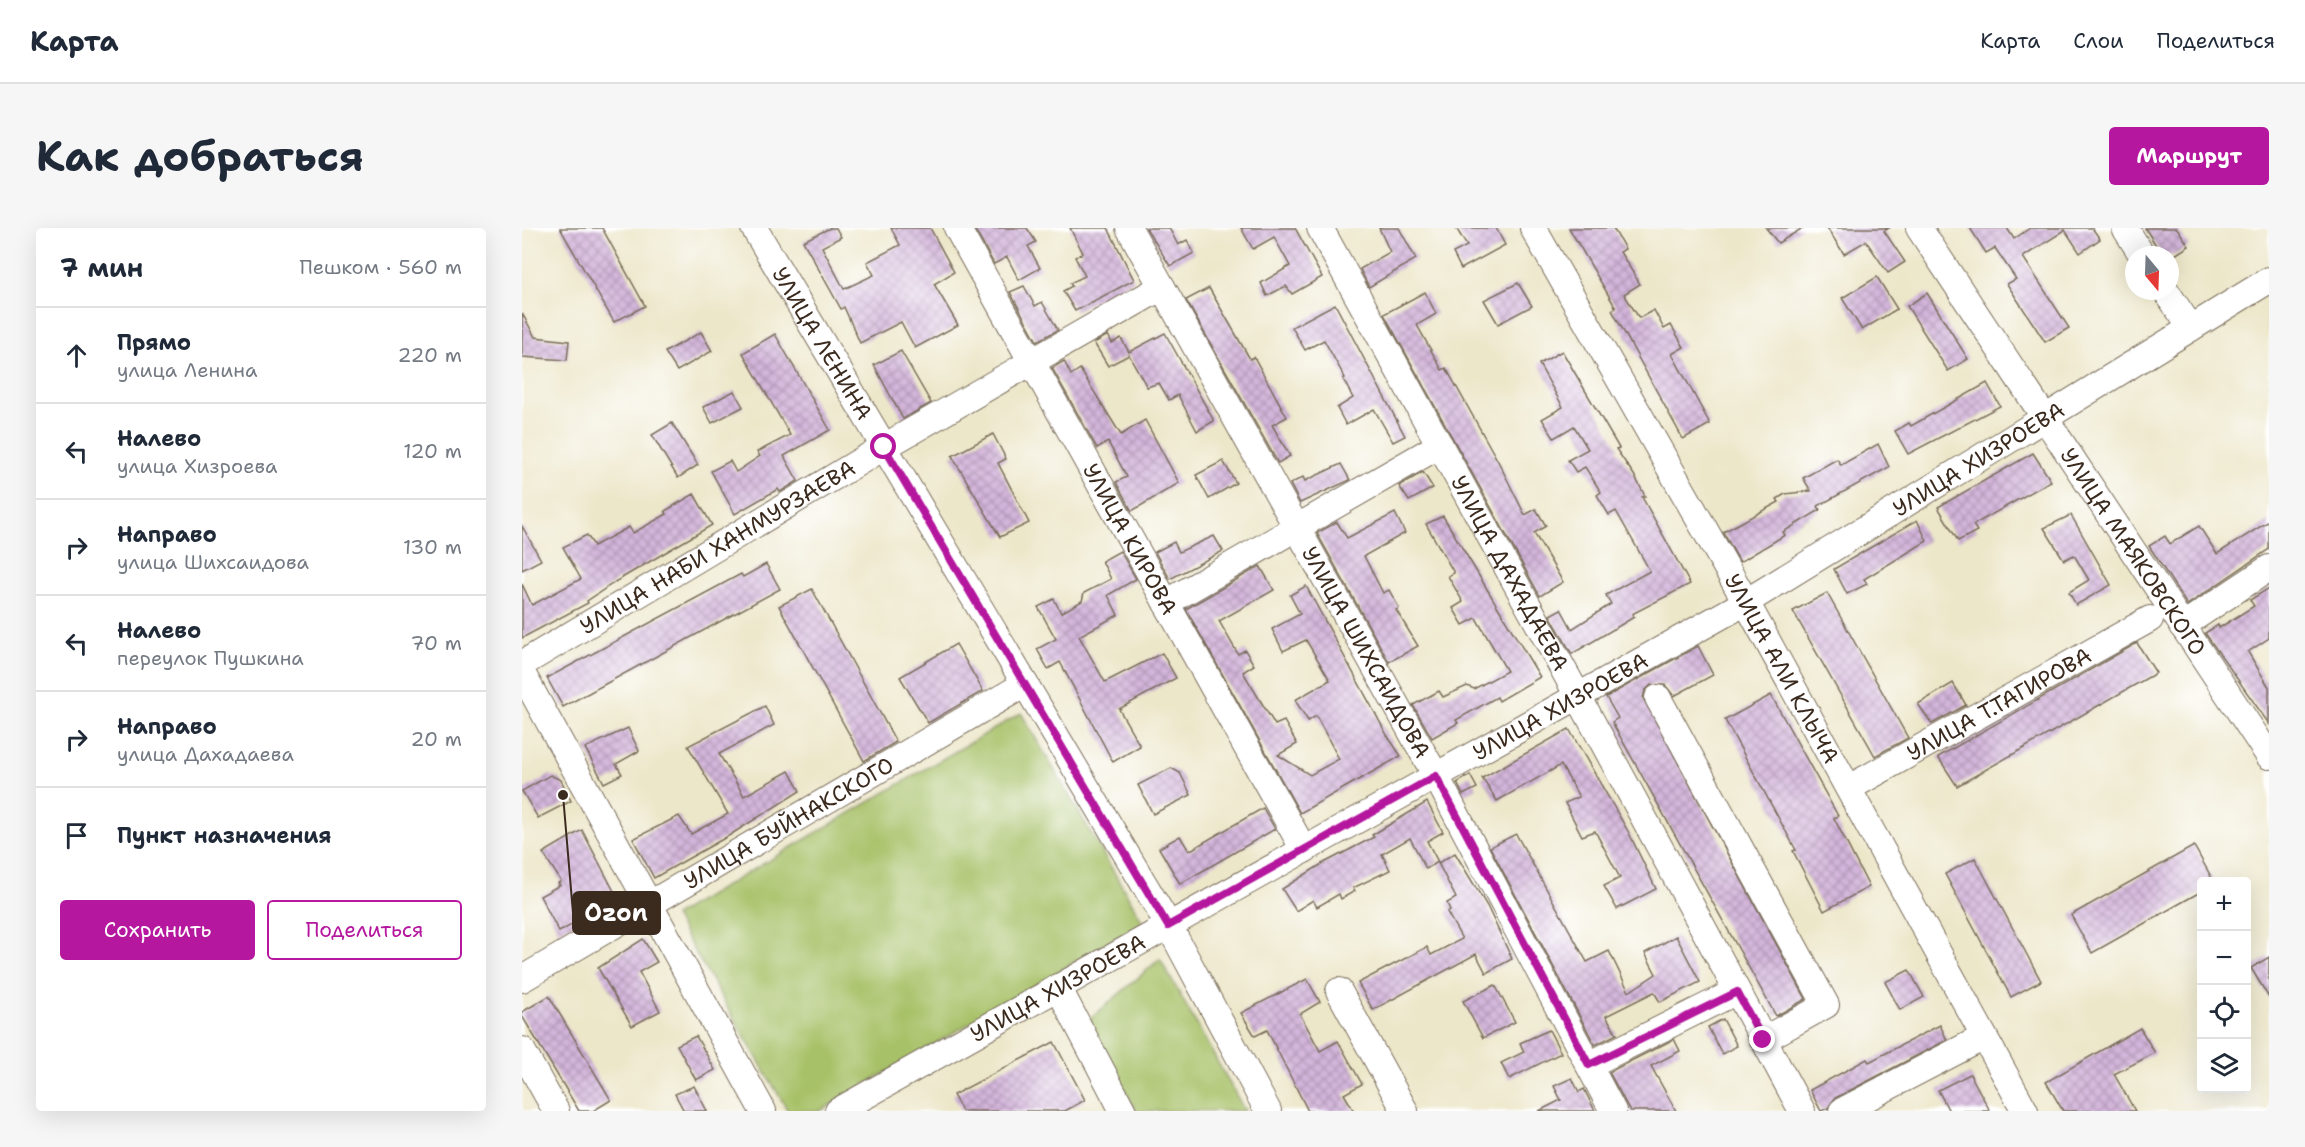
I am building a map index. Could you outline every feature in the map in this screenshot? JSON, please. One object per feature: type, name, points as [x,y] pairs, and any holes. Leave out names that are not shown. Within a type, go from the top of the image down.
[{"type":"street","name":"УЛИЦА ЛЕНИНА","points":[[754,228],[1168,926],[1268,1111]]},
{"type":"street","name":"УЛИЦА КИРОВА","points":[[957,228],[1304,850]]},
{"type":"street","name":"УЛИЦА ШИХСАИДОВА","points":[[1129,228],[1436,776],[1613,1111]]},
{"type":"street","name":"УЛИЦА ДАХАДАЕВА","points":[[1320,228],[1578,696],[1802,1111]]},
{"type":"street","name":"УЛИЦА АЛИ КЛЫЧА","points":[[1533,228],[1850,788],[2025,1111]]},
{"type":"street","name":"УЛИЦА МАЯКОВСКОГО","points":[[1919,228],[2269,756]]},
{"type":"street","points":[[2125,228],[2136,246]]},
{"type":"street","name":"УЛИЦА ХИЗРОЕВА","points":[[838,1111],[1746,602],[2269,280]]},
{"type":"street","name":"УЛИЦА НАБИ ХАНМУРЗАЕВА","points":[[522,664],[884,447],[1162,287]]},
{"type":"street","points":[[2172,300],[2191,328]]},
{"type":"street","points":[[1166,603],[1440,445]]},
{"type":"street","points":[[2182,626],[2269,568]]},
{"type":"street","name":"УЛИЦА Т.ТАГИРОВА","points":[[1850,788],[2151,619]]},
{"type":"street","points":[[522,673],[763,1111]]},
{"type":"street","name":"УЛИЦА БУЙНАКСКОГО","points":[[522,979],[1025,684]]},
{"type":"street","points":[[1658,698],[1826,1005],[1763,1040]]},
{"type":"street","points":[[1058,987],[1124,1111]]},
{"type":"street","points":[[1340,991],[1405,1111]]},
{"type":"street","points":[[1589,1065],[1737,992]]},
{"type":"street","points":[[1842,1111],[1984,1037]]},
{"type":"street","points":[[522,1050],[556,1111]]},
{"type":"green space","points":[[1021,713],[1143,922],[820,1111],[788,1111],[674,916]]},
{"type":"green space","points":[[1160,959],[1245,1111],[1136,1111],[1089,1020]]},
{"type":"building","points":[[560,228],[602,228],[645,306],[614,322]]},
{"type":"building","points":[[830,228],[836,228],[841,237],[822,247],[844,289],[874,275],[867,262],[900,245],[891,228],[930,228],[954,272],[934,284],[958,325],[915,348],[901,322],[860,343],[844,307],[841,309],[803,241]]},
{"type":"building","points":[[974,228],[1027,228],[1036,242],[1028,246],[1040,268],[1019,280],[1007,257],[994,264]]},
{"type":"building","points":[[1070,228],[1108,228],[1134,280],[1075,311],[1063,291],[1072,286],[1070,283],[1085,276],[1075,257],[1083,253]]},
{"type":"building","points":[[1146,228],[1169,228],[1178,245],[1187,240],[1194,253],[1170,266]]},
{"type":"building","points":[[1241,228],[1295,228],[1322,277],[1292,294],[1286,286],[1267,296],[1261,283],[1290,266],[1274,237],[1253,249]]},
{"type":"building","points":[[1379,228],[1399,228],[1416,259],[1369,287],[1360,269],[1390,252]]},
{"type":"building","points":[[1456,228],[1496,228],[1505,245],[1461,269],[1453,253],[1467,246]]},
{"type":"building","points":[[1569,228],[1613,228],[1625,249],[1620,252],[1640,284],[1624,294],[1639,318],[1654,310],[1664,329],[1671,325],[1684,347],[1672,354],[1710,424],[1683,439],[1612,310],[1616,308]]},
{"type":"building","points":[[1766,228],[1803,228],[1778,243]]},
{"type":"building","points":[[1827,228],[1889,228],[1884,231],[1905,262],[1888,273],[1866,241],[1844,254]]},
{"type":"building","points":[[1970,228],[2007,228],[2014,239],[2030,228],[2092,228],[2100,239],[2080,253],[2065,230],[2023,257],[2069,328],[2045,342],[2007,284],[2016,279],[1995,248],[1986,253]]},
{"type":"building","points":[[2145,228],[2177,228],[2189,246],[2179,252],[2179,246],[2156,246]]},
{"type":"building","points":[[1877,277],[1897,309],[1862,330],[1842,298]]},
{"type":"building","points":[[1518,283],[1532,306],[1498,324],[1484,300]]},
{"type":"building","points":[[1024,286],[1035,306],[1042,302],[1058,330],[1037,341],[1010,292]]},
{"type":"building","points":[[1209,288],[1250,359],[1254,357],[1287,417],[1272,425],[1290,456],[1278,463],[1186,300]]},
{"type":"building","points":[[1425,292],[1436,314],[1417,325],[1442,370],[1446,368],[1525,515],[1536,509],[1546,526],[1534,533],[1563,582],[1540,596],[1384,314]]},
{"type":"building","points":[[1927,293],[1968,359],[1948,371],[1907,306]]},
{"type":"building","points":[[1335,304],[1405,436],[1393,442],[1374,409],[1346,425],[1337,408],[1353,398],[1343,379],[1345,378],[1324,340],[1305,350],[1292,327]]},
{"type":"building","points":[[522,313],[535,337],[569,341],[567,360],[522,357]]},
{"type":"building","points":[[701,332],[712,351],[677,371],[665,352]]},
{"type":"building","points":[[1165,333],[1214,421],[1197,431],[1178,395],[1169,400],[1159,383],[1147,387],[1129,355],[1108,366],[1094,343],[1108,335],[1112,343],[1121,338],[1129,352]]},
{"type":"building","points":[[775,334],[830,430],[784,456],[798,481],[780,492],[778,489],[735,514],[711,471],[730,461],[736,472],[760,456],[757,452],[790,435],[743,353]]},
{"type":"building","points":[[901,351],[931,403],[903,419],[874,365]]},
{"type":"building","points":[[1562,351],[1619,448],[1616,449],[1634,475],[1645,496],[1642,497],[1690,584],[1632,614],[1634,617],[1572,654],[1550,615],[1561,609],[1572,629],[1611,604],[1606,595],[1650,571],[1616,511],[1609,515],[1597,495],[1601,492],[1585,467],[1576,472],[1568,460],[1588,449],[1574,426],[1554,438],[1542,419],[1563,407],[1539,364]]},
{"type":"building","points":[[1064,361],[1071,375],[1080,369],[1121,435],[1145,420],[1179,483],[1132,511],[1116,482],[1127,477],[1108,442],[1097,448],[1052,368]]},
{"type":"building","points":[[1987,383],[2000,406],[1908,454],[1895,431],[1909,423],[1911,426]]},
{"type":"building","points":[[734,391],[743,407],[712,423],[703,407]]},
{"type":"building","points":[[672,423],[698,465],[678,478],[652,435]]},
{"type":"building","points":[[993,434],[1006,459],[998,463],[1029,523],[1000,537],[952,456]]},
{"type":"building","points":[[1878,444],[1889,467],[1818,506],[1820,510],[1783,532],[1785,535],[1740,562],[1723,532],[1779,502],[1777,499],[1785,494],[1811,491],[1803,478],[1837,459],[1841,465]]},
{"type":"building","points":[[2033,453],[2051,481],[1973,525],[1977,531],[1958,541],[1938,507]]},
{"type":"building","points":[[1223,461],[1236,483],[1209,499],[1196,475]]},
{"type":"building","points":[[1341,464],[1350,480],[1300,503],[1290,484],[1303,477],[1305,481]]},
{"type":"building","points":[[1423,472],[1433,488],[1409,501],[1399,486]]},
{"type":"building","points":[[694,494],[712,525],[615,582],[587,601],[588,603],[522,638],[522,584],[532,605],[581,579],[563,547],[587,535],[594,546],[629,527],[633,533],[667,514],[665,511]]},
{"type":"building","points":[[1395,513],[1405,533],[1364,556],[1383,593],[1389,590],[1399,608],[1396,610],[1418,646],[1389,662],[1317,533],[1337,522],[1347,538]]},
{"type":"building","points":[[2071,515],[2111,585],[2076,605],[2069,592],[2089,580],[2074,555],[2064,560],[2044,528]]},
{"type":"building","points":[[1443,516],[1540,677],[1499,701],[1497,697],[1456,720],[1458,723],[1432,738],[1413,705],[1439,691],[1443,697],[1467,686],[1474,689],[1507,671],[1476,618],[1463,625],[1453,608],[1463,602],[1448,576],[1454,573],[1426,524]]},
{"type":"building","points":[[1917,520],[1927,541],[1864,579],[1867,584],[1847,594],[1834,569]]},
{"type":"building","points":[[2269,521],[2269,549],[2187,605],[2149,546],[2165,536],[2170,544],[2199,526],[2217,554]]},
{"type":"building","points":[[522,526],[541,560],[522,570]]},
{"type":"building","points":[[1214,536],[1223,551],[1170,579],[1155,552],[1174,542],[1179,552]]},
{"type":"building","points":[[1120,551],[1136,579],[1108,595],[1118,615],[1079,636],[1105,682],[1162,653],[1176,678],[1119,709],[1140,746],[1113,762],[1060,662],[1048,669],[1037,649],[1056,639],[1038,607],[1054,599],[1061,613],[1082,601],[1084,593],[1111,579],[1102,561]]},
{"type":"building","points":[[766,564],[780,589],[563,707],[547,678],[741,574],[743,577]]},
{"type":"building","points":[[1260,566],[1274,590],[1219,621],[1238,654],[1245,650],[1254,665],[1243,672],[1275,725],[1284,721],[1297,744],[1278,755],[1310,775],[1339,759],[1316,716],[1308,721],[1295,700],[1330,680],[1306,640],[1283,651],[1272,629],[1300,614],[1290,595],[1306,586],[1387,735],[1401,756],[1300,813],[1186,609]]},
{"type":"building","points":[[2269,588],[2269,638],[2248,652],[2269,687],[2269,724],[2205,633],[2218,625],[2219,628],[2254,606],[2250,600]]},
{"type":"building","points":[[812,589],[896,742],[864,761],[779,606]]},
{"type":"building","points":[[1827,593],[1908,738],[1875,756],[1793,611]]},
{"type":"building","points":[[2137,643],[2156,673],[1957,786],[1938,757]]},
{"type":"building","points":[[956,644],[983,691],[928,723],[900,677]]},
{"type":"building","points":[[1698,646],[1713,675],[1674,696],[1665,685],[1651,685],[1645,691],[1643,698],[1806,999],[1776,1016],[1612,722],[1618,718],[1606,697]]},
{"type":"building","points":[[1953,683],[1966,705],[1932,724],[1918,704]]},
{"type":"building","points":[[1771,695],[1838,816],[1834,818],[1869,887],[1824,911],[1793,851],[1796,850],[1725,720]]},
{"type":"building","points":[[765,706],[774,725],[719,754],[744,796],[789,771],[800,791],[730,835],[654,878],[633,839],[679,816],[691,834],[728,814],[688,746]]},
{"type":"building","points":[[628,728],[639,751],[616,764],[622,774],[604,783],[585,748]]},
{"type":"building","points":[[1569,729],[1629,833],[1656,889],[1617,909],[1604,886],[1620,878],[1595,831],[1582,836],[1565,803],[1579,797],[1561,765],[1497,801],[1482,778]]},
{"type":"building","points":[[1171,768],[1180,773],[1191,795],[1153,814],[1138,785]]},
{"type":"building","points":[[550,775],[561,780],[571,801],[538,818],[522,791]]},
{"type":"building","points":[[1470,775],[1477,788],[1463,795],[1457,783]]},
{"type":"building","points":[[1427,802],[1443,832],[1427,841],[1438,862],[1426,869],[1410,838],[1382,854],[1390,870],[1353,888],[1355,891],[1341,899],[1339,894],[1317,907],[1313,900],[1296,911],[1282,889],[1322,864],[1374,837],[1372,835]]},
{"type":"building","points":[[1263,808],[1275,829],[1180,884],[1159,848],[1180,836],[1189,851]]},
{"type":"building","points":[[582,830],[618,899],[559,932],[540,896],[560,885],[558,883],[561,881],[543,853]]},
{"type":"building","points":[[1516,834],[1587,962],[1609,951],[1629,992],[1656,974],[1645,953],[1676,936],[1700,982],[1660,1002],[1654,992],[1606,1016],[1617,1034],[1595,1045],[1490,847]]},
{"type":"building","points":[[2194,846],[2211,877],[2197,877],[2197,894],[2092,953],[2071,915]]},
{"type":"building","points":[[1455,853],[1487,906],[1512,959],[1486,973],[1476,954],[1373,1010],[1358,983],[1427,947],[1431,955],[1462,939],[1447,912],[1450,910],[1447,903],[1456,898],[1438,863]]},
{"type":"building","points":[[1975,858],[2041,981],[2011,997],[1945,874]]},
{"type":"building","points":[[643,939],[657,962],[639,972],[660,1011],[632,1026],[598,968]]},
{"type":"building","points":[[2269,957],[2269,998],[2251,968]]},
{"type":"building","points":[[1909,970],[1924,997],[1900,1010],[1885,982]]},
{"type":"building","points":[[1307,979],[1320,1002],[1300,1014],[1320,1051],[1338,1041],[1362,1084],[1344,1094],[1354,1111],[1308,1111],[1267,1030],[1255,1036],[1241,1013]]},
{"type":"building","points":[[1495,985],[1515,1022],[1483,1038],[1463,1001]]},
{"type":"building","points":[[549,996],[611,1100],[593,1111],[579,1111],[522,1016],[522,1012]]},
{"type":"building","points":[[1723,1019],[1737,1046],[1722,1054],[1708,1027]]},
{"type":"building","points":[[1940,1025],[1947,1040],[1835,1098],[1828,1108],[1821,1111],[1810,1090],[1867,1059],[1869,1062]]},
{"type":"building","points":[[2140,1028],[2155,1053],[2114,1074],[2135,1111],[2063,1111],[2046,1082]]},
{"type":"building","points":[[1549,1030],[1561,1053],[1509,1079],[1501,1063],[1524,1052],[1520,1043]]},
{"type":"building","points":[[696,1036],[715,1070],[696,1080],[677,1045]]},
{"type":"building","points":[[1674,1039],[1680,1051],[1651,1066],[1676,1111],[1630,1111],[1609,1072]]},
{"type":"building","points":[[1054,1042],[1085,1100],[1065,1111],[962,1111],[953,1095]]},
{"type":"building","points":[[1970,1074],[1990,1111],[1949,1111],[1938,1090]]},
{"type":"building","points":[[1572,1078],[1579,1092],[1584,1089],[1595,1111],[1539,1111],[1561,1100],[1554,1086]]},
{"type":"building","points":[[694,1086],[707,1111],[684,1111],[675,1094]]},
{"type":"place","name":"Ozon","points":[[563,795]]},
{"type":"route","points":[[884,447],[1168,926],[1436,776],[1589,1065],[1737,992],[1763,1040]]}]
